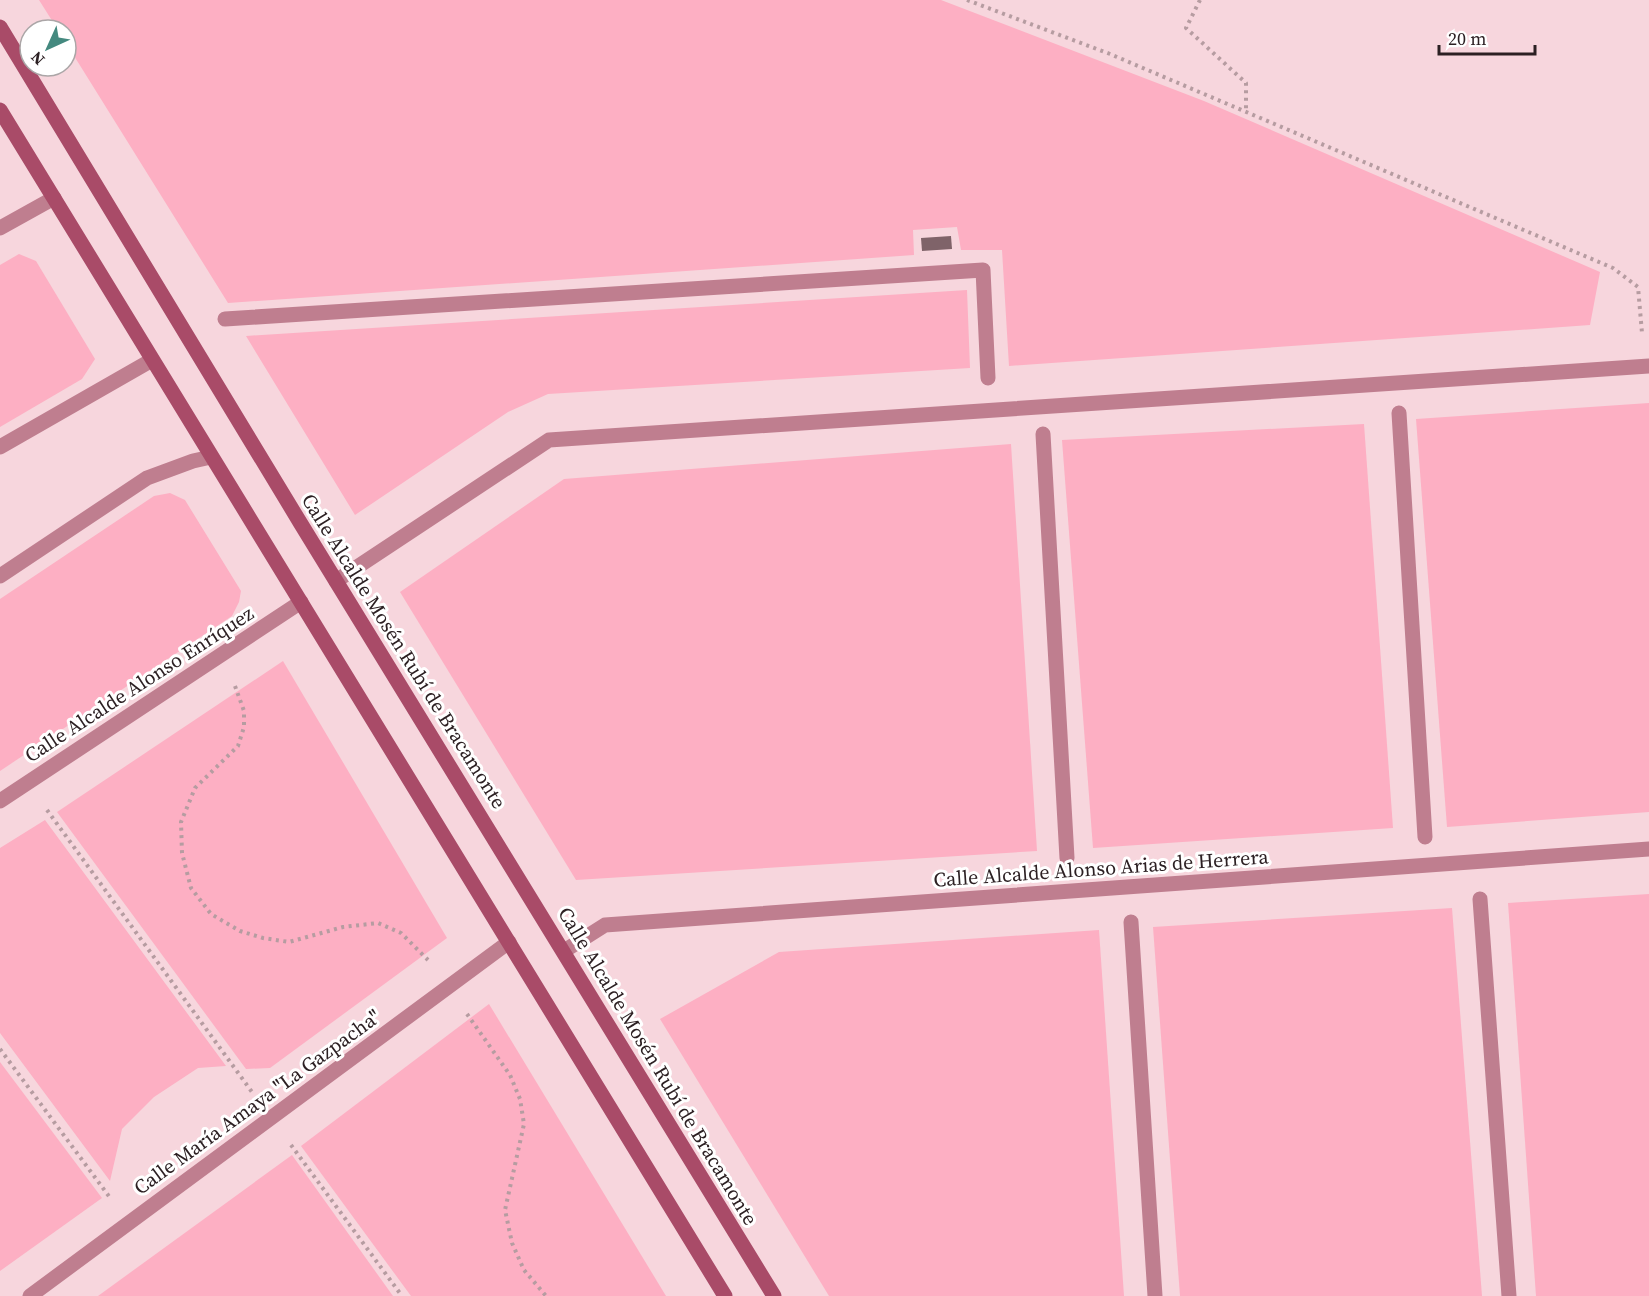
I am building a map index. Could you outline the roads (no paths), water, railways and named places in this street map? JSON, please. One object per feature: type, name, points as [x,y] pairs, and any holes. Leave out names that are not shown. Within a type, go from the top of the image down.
[{"type":"main road","name":"Calle Alcalde Mosén Rubí de Bracamonte","points":[[0,27],[774,1296]]},
{"type":"main road","points":[[0,110],[724,1296]]},
{"type":"street","points":[[0,228],[54,198]]},
{"type":"street","points":[[225,319],[983,270],[988,378]]},
{"type":"street","points":[[0,447],[152,360]]},
{"type":"street","points":[[336,580],[549,440],[1649,366]]},
{"type":"street","points":[[1399,413],[1425,837]]},
{"type":"street","points":[[1043,434],[1067,858]]},
{"type":"street","points":[[0,576],[147,478],[193,461],[211,457]]},
{"type":"street","name":"Calle Alcalde Alonso Enríquez","points":[[0,801],[301,602]]},
{"type":"street","name":"Calle Alcalde Alonso Arias de Herrera","points":[[564,951],[605,925],[1649,849]]},
{"type":"street","points":[[1480,899],[1509,1296]]},
{"type":"street","points":[[1131,922],[1155,1296]]},
{"type":"street","name":"Calle María Amaya \"La Gazpacha\"","points":[[30,1296],[509,942]]}]
